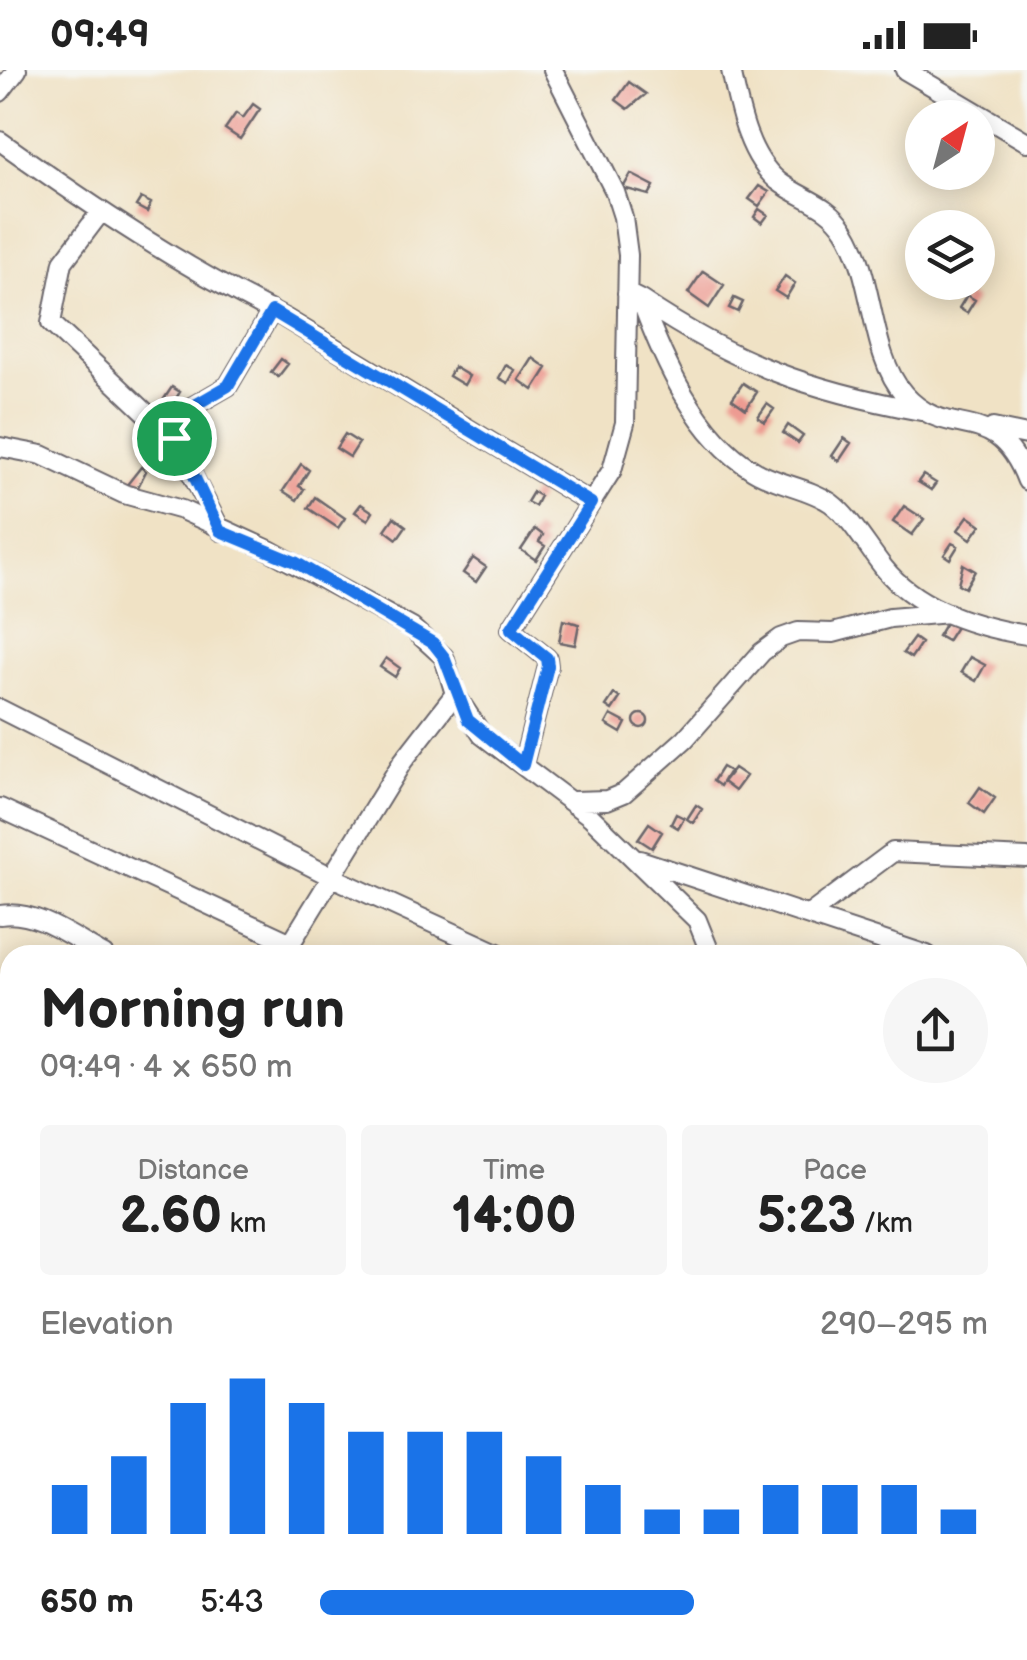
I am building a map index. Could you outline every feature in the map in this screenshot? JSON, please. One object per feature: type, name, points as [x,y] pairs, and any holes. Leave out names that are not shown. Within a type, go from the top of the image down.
[{"type":"street","points":[[0,92],[17,70]]},
{"type":"street","points":[[523,765],[548,666],[547,658],[511,629],[612,470],[623,442],[634,297],[626,234],[615,192],[553,70]]},
{"type":"street","points":[[732,70],[740,114],[763,162],[778,181],[829,210],[845,230],[860,260],[889,371],[903,393],[923,411]]},
{"type":"street","points":[[905,70],[1027,142]]},
{"type":"street","points":[[0,141],[100,213],[244,301],[272,311],[591,503]]},
{"type":"street","points":[[100,213],[70,246],[51,322],[60,336],[162,424],[184,455],[220,531]]},
{"type":"street","points":[[634,297],[736,358],[778,376],[1027,435]]},
{"type":"street","points":[[634,297],[686,396],[718,442],[753,470],[832,504],[896,581],[973,624],[1027,635]]},
{"type":"street","points":[[162,424],[228,386],[272,311]]},
{"type":"street","points":[[987,428],[1014,452],[1027,481]]},
{"type":"street","points":[[0,447],[58,460],[124,494],[182,510],[220,531],[270,550],[412,628],[444,657],[455,694],[482,735],[573,801],[635,858],[697,920],[704,945]]},
{"type":"street","points":[[573,801],[608,800],[624,793],[685,740],[762,652],[782,638],[798,632],[833,632],[890,618],[949,613]]},
{"type":"street","points":[[294,945],[403,761],[455,694]]},
{"type":"street","points":[[0,709],[332,877],[480,945]]},
{"type":"street","points":[[0,808],[284,945]]},
{"type":"street","points":[[810,914],[893,852],[1027,858]]},
{"type":"street","points":[[635,858],[898,945]]},
{"type":"street","points":[[0,914],[18,912],[35,918],[85,945]]},
{"type":"building","points":[[629,82],[646,94],[628,109],[616,100]]},
{"type":"building","points":[[253,104],[260,109],[240,139],[225,129],[236,113],[243,118]]},
{"type":"building","points":[[631,174],[654,186],[649,195],[623,188]]},
{"type":"building","points":[[759,186],[769,192],[759,206],[749,199]]},
{"type":"building","points":[[141,198],[151,203],[147,212],[136,206]]},
{"type":"building","points":[[759,209],[768,215],[762,223],[754,217]]},
{"type":"building","points":[[703,271],[724,285],[709,308],[688,293]]},
{"type":"building","points":[[785,276],[795,283],[786,298],[775,291]]},
{"type":"building","points":[[734,298],[743,302],[738,312],[729,308]]},
{"type":"building","points":[[964,300],[975,300],[967,313],[959,308]]},
{"type":"building","points":[[533,358],[547,368],[533,390],[519,380]]},
{"type":"building","points":[[281,359],[288,364],[278,377],[271,372]]},
{"type":"building","points":[[506,365],[515,370],[508,383],[499,378]]},
{"type":"building","points":[[454,367],[469,376],[464,385],[449,376]]},
{"type":"building","points":[[743,383],[757,392],[746,409],[732,399]]},
{"type":"building","points":[[172,387],[180,392],[172,405],[164,399]]},
{"type":"building","points":[[767,404],[774,409],[765,422],[758,417]]},
{"type":"building","points":[[788,425],[803,436],[798,443],[783,433]]},
{"type":"building","points":[[345,434],[359,443],[350,457],[336,448]]},
{"type":"building","points":[[844,438],[851,443],[839,461],[832,456]]},
{"type":"building","points":[[301,464],[309,470],[299,486],[304,489],[297,500],[283,491]]},
{"type":"building","points":[[141,467],[146,471],[135,493],[126,486]]},
{"type":"building","points":[[923,475],[936,483],[931,490],[918,482]]},
{"type":"building","points":[[533,492],[540,496],[535,506],[527,502]]},
{"type":"building","points":[[315,497],[345,518],[338,528],[308,508]]},
{"type":"building","points":[[361,504],[373,512],[368,520],[355,512]]},
{"type":"building","points":[[904,506],[924,519],[912,535],[893,522]]},
{"type":"building","points":[[968,516],[981,525],[971,539],[958,530]]},
{"type":"building","points":[[394,517],[406,526],[397,539],[385,530]]},
{"type":"building","points":[[535,529],[543,535],[539,542],[545,546],[536,560],[521,550]]},
{"type":"building","points":[[952,543],[958,546],[950,559],[944,555]]},
{"type":"building","points":[[473,558],[486,567],[476,582],[463,573]]},
{"type":"building","points":[[963,564],[975,571],[965,588],[958,584]]},
{"type":"building","points":[[563,620],[579,624],[575,645],[559,642]]},
{"type":"building","points":[[947,621],[956,627],[947,641],[938,636]]},
{"type":"building","points":[[914,638],[921,643],[911,658],[903,653]]},
{"type":"building","points":[[970,657],[985,665],[976,681],[961,672]]},
{"type":"building","points":[[386,658],[400,668],[395,677],[380,667]]},
{"type":"building","points":[[614,694],[620,698],[612,710],[606,706]]},
{"type":"building","points":[[641,714],[648,721],[641,728],[634,721]]},
{"type":"building","points":[[611,715],[626,723],[621,733],[606,724]]},
{"type":"building","points":[[722,767],[729,771],[720,786],[713,781]]},
{"type":"building","points":[[734,768],[746,776],[735,791],[723,782]]},
{"type":"building","points":[[980,787],[995,798],[984,814],[969,803]]},
{"type":"building","points":[[696,805],[702,809],[693,823],[687,819]]},
{"type":"building","points":[[676,814],[684,818],[678,828],[671,824]]},
{"type":"building","points":[[649,823],[662,832],[652,848],[638,839]]},
{"type":"route","points":[[272,311],[591,503],[511,629],[547,658],[548,666],[523,765],[468,720],[444,657],[433,643],[295,562],[220,531],[174,438],[162,424],[228,386],[272,311]]}]
